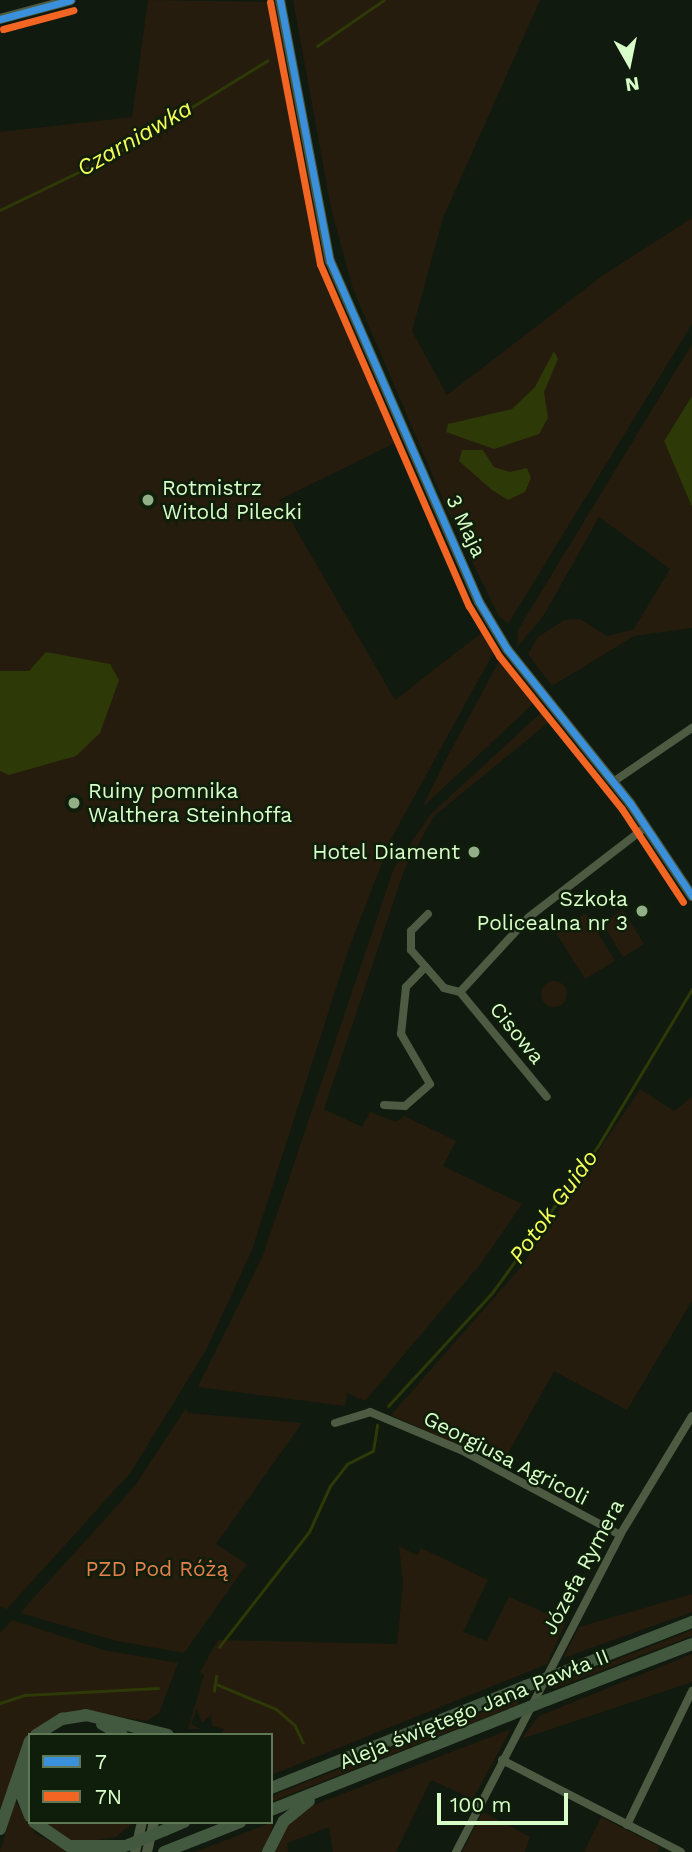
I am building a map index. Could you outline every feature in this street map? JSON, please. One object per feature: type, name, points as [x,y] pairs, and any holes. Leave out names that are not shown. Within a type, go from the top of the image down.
[{"type":"main road","name":"3 Maja","points":[[280,0],[322,231],[352,321],[492,626],[613,782],[690,891]]},
{"type":"main road","name":"Aleja świętego Jana Pawła II","points":[[273,1787],[692,1622]]},
{"type":"main road","name":"Aleja świętego Jana Pawła II","points":[[273,1809],[692,1644]]},
{"type":"main road","points":[[39,1733],[62,1719],[86,1716],[159,1733]]},
{"type":"main road","points":[[52,1733],[87,1721],[117,1733]]},
{"type":"main road","points":[[0,1829],[28,1747]]},
{"type":"main road","points":[[28,1760],[21,1786],[28,1809]]},
{"type":"main road","points":[[268,1852],[292,1813],[339,1783]]},
{"type":"main road","points":[[37,1824],[69,1846],[129,1847]]},
{"type":"main road","points":[[164,1852],[235,1824]]},
{"type":"main road","points":[[109,1852],[129,1847],[159,1826]]},
{"type":"street","points":[[0,19],[71,0]]},
{"type":"street","points":[[613,782],[692,728]]},
{"type":"street","points":[[460,992],[529,917],[646,827]]},
{"type":"street","name":"Cisowa","points":[[428,914],[408,941],[425,967],[444,988],[460,992],[547,1097]]},
{"type":"street","points":[[384,1105],[405,1106],[430,1084],[401,1034],[406,987],[425,967]]},
{"type":"street","name":"Georgiusa Agricoli","points":[[335,1423],[370,1412],[461,1450],[620,1535]]},
{"type":"street","name":"Józefa Rymera","points":[[456,1852],[620,1535],[692,1416]]},
{"type":"street","points":[[627,1825],[692,1691]]},
{"type":"street","points":[[502,1760],[681,1852]]},
{"type":"street","points":[[129,1847],[141,1824]]},
{"type":"street","points":[[147,1852],[159,1826]]},
{"type":"green space","points":[[148,0],[268,2],[319,263],[395,443],[279,500],[395,700],[484,631],[496,648],[392,837],[348,951],[252,1250],[206,1350],[131,1472],[7,1609],[0,1607],[0,132],[132,117]]},
{"type":"green space","points":[[293,0],[540,0],[443,218],[412,331],[447,395],[602,276],[692,218],[692,324],[508,624],[498,615],[448,511],[353,289],[331,208]]},
{"type":"green space","points":[[692,344],[692,396],[664,441],[692,507],[692,628],[634,636],[552,686],[528,654],[538,637],[564,620],[580,619],[607,636],[634,629],[670,569],[599,517],[544,615],[517,647],[518,630]]},
{"type":"green space","points":[[503,654],[539,698],[422,808],[443,765]]},
{"type":"green space","points":[[546,708],[554,718],[434,816],[405,868],[324,1109],[362,1127],[370,1112],[396,1122],[404,1116],[456,1141],[443,1166],[522,1204],[482,1262],[365,1401],[347,1393],[345,1406],[198,1387],[263,1255],[394,868],[430,815]]},
{"type":"green space","points":[[623,910],[644,944],[623,957],[602,923]]},
{"type":"green space","points":[[586,913],[615,961],[585,979],[556,933]]},
{"type":"green space","points":[[554,981],[563,985],[567,994],[563,1003],[554,1007],[545,1003],[541,994],[545,985]]},
{"type":"green space","points":[[640,1089],[674,1111],[692,1097],[692,1301],[627,1410],[554,1371],[502,1464],[391,1415],[521,1267]]},
{"type":"green space","name":"PZD Pod Różą","points":[[186,1408],[188,1413],[302,1423],[216,1544],[247,1564],[184,1653],[117,1641],[20,1613],[134,1487]]},
{"type":"green space","points":[[399,1546],[417,1555],[421,1548],[488,1580],[463,1632],[487,1641],[509,1597],[566,1622],[547,1664],[273,1774],[273,1733],[222,1733],[224,1729],[212,1726],[211,1715],[202,1723],[197,1709],[191,1724],[200,1729],[188,1729],[204,1675],[200,1672],[218,1640],[397,1644],[403,1583]]},
{"type":"green space","points":[[692,1594],[692,1612],[563,1658],[579,1627]]},
{"type":"green space","points":[[12,1620],[104,1650],[178,1663],[159,1713],[148,1721],[98,1714],[36,1733],[28,1733],[28,1740],[0,1817],[0,1633]]},
{"type":"green space","points":[[692,1630],[692,1636],[553,1689],[555,1684]]},
{"type":"green space","points":[[692,1654],[692,1682],[521,1739],[539,1716]]},
{"type":"green space","points":[[521,1697],[517,1705],[273,1801],[273,1795]]},
{"type":"green space","points":[[511,1729],[473,1799],[431,1780],[396,1852],[333,1852],[329,1827],[287,1843],[288,1852],[272,1852],[282,1828],[311,1806]]},
{"type":"green space","points":[[15,1801],[35,1833],[69,1852],[0,1852]]},
{"type":"green space","points":[[483,1812],[530,1837],[525,1852],[462,1852]]},
{"type":"green space","points":[[601,1817],[660,1847],[657,1852],[584,1852]]},
{"type":"green space","points":[[42,1824],[132,1824],[116,1837],[76,1843]]},
{"type":"green space","points":[[267,1824],[273,1824],[265,1852],[195,1852]]},
{"type":"shaded area","points":[[554,351],[558,359],[544,392],[548,418],[539,434],[494,449],[446,432],[448,424],[512,409],[535,387]]},
{"type":"shaded area","points":[[692,396],[692,507],[664,441]]},
{"type":"shaded area","points":[[462,450],[483,450],[494,467],[510,472],[527,468],[531,478],[525,492],[508,500],[492,490],[459,461]]},
{"type":"shaded area","points":[[46,652],[110,664],[119,680],[100,733],[76,756],[9,775],[0,771],[0,671],[29,671]]},
{"type":"waterway","name":"Czarniawka","points":[[317,46],[384,0]]},
{"type":"waterway","name":"Czarniawka","points":[[0,210],[114,155],[267,61]]},
{"type":"waterway","name":"Potok Guido","points":[[388,1406],[492,1293],[598,1146],[692,989]]},
{"type":"waterway","name":"Potok Guido","points":[[219,1647],[309,1532],[330,1486],[347,1464],[373,1451],[377,1425]]},
{"type":"waterway","name":"Potok Guido","points":[[214,1691],[216,1676]]},
{"type":"waterway","points":[[216,1684],[276,1709],[295,1725],[303,1742]]},
{"type":"waterway","name":"Potok Guido","points":[[0,1703],[25,1695],[158,1688]]},
{"type":"transit line","name":"7","points":[[0,19],[71,0]]},
{"type":"transit line","name":"7","points":[[280,0],[330,261],[479,602],[507,649],[630,803],[692,896]]},
{"type":"transit line","name":"7N","points":[[270,2],[320,264],[469,606],[499,656],[622,809],[683,902]]},
{"type":"transit line","name":"7N","points":[[3,29],[74,10]]},
{"type":"place","name":"Rotmistrz Witold Pilecki","points":[[148,500]]},
{"type":"place","name":"Ruiny pomnika Walthera Steinhoffa","points":[[74,803]]},
{"type":"place","name":"Hotel Diament","points":[[474,852]]},
{"type":"place","name":"Szkoła Policealna nr 3","points":[[642,911]]}]
